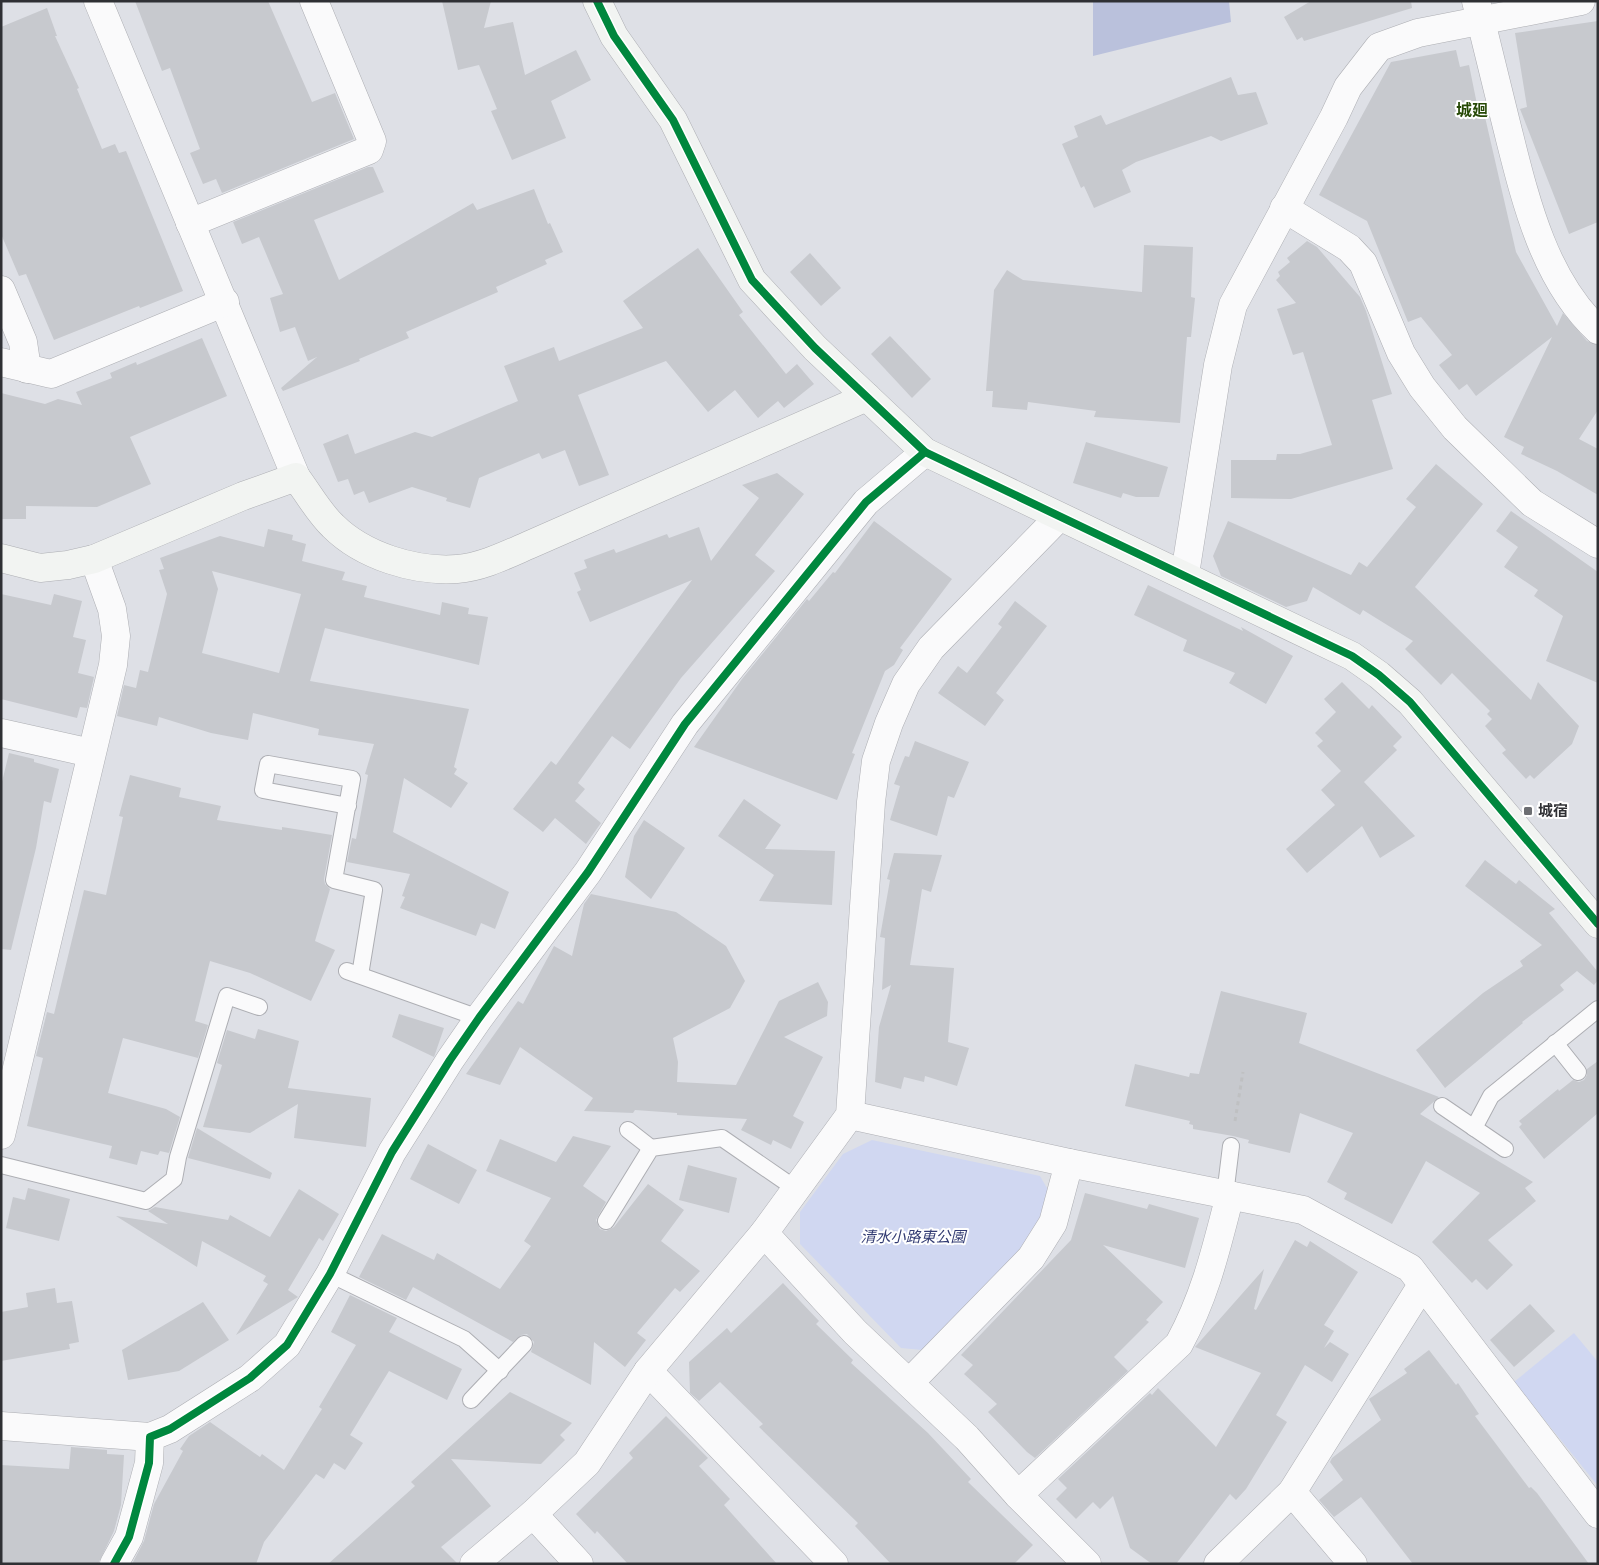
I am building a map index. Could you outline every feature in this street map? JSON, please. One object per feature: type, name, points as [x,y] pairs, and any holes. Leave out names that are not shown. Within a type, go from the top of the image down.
[{"type":"street","points":[[98,1],[190,224],[225,302],[296,477],[332,526],[356,545],[387,558],[418,567],[456,569],[490,562],[867,397]]},
{"type":"street","points":[[190,224],[369,150],[372,141],[314,1]]},
{"type":"street","points":[[597,1],[614,36],[673,120],[752,280],[816,348],[925,452],[1059,517],[1185,574],[1352,656],[1379,675],[1410,702],[1598,924]]},
{"type":"street","points":[[1185,574],[1218,365],[1233,305],[1334,117],[1348,87],[1380,47],[1478,11],[1580,1]]},
{"type":"street","points":[[1478,11],[1527,204],[1556,272],[1584,317],[1598,330]]},
{"type":"street","points":[[1284,208],[1349,248],[1363,263],[1401,353],[1422,387],[1455,428],[1532,503],[1598,544]]},
{"type":"street","points":[[1,290],[23,342],[27,369]]},
{"type":"street","points":[[1,362],[50,374],[225,302]]},
{"type":"street","points":[[1,1426],[150,1437],[170,1429],[250,1378],[287,1345],[330,1274],[392,1152],[479,1018],[588,872],[685,724],[866,502],[925,452]]},
{"type":"street","points":[[1,558],[40,568],[68,565],[94,559],[243,496],[296,477]]},
{"type":"street","points":[[474,1564],[533,1514],[587,1463],[648,1371],[764,1233],[850,1114],[871,802],[876,761],[889,722],[906,684],[931,648],[1059,517]]},
{"type":"street","points":[[1,1135],[113,665],[116,636],[112,609],[94,559]]},
{"type":"street","points":[[1,733],[91,753]]},
{"type":"street","points":[[850,1114],[1069,1163],[1303,1210],[1410,1268],[1598,1514]]},
{"type":"street","points":[[910,1382],[1031,1258],[1053,1223],[1069,1163]]},
{"type":"street","points":[[1018,1495],[1179,1344],[1194,1317],[1208,1283],[1228,1195]]},
{"type":"street","points":[[764,1233],[856,1332],[967,1438],[1018,1495],[1087,1564]]},
{"type":"street","points":[[1218,1564],[1292,1492],[1422,1285]]},
{"type":"street","points":[[648,1371],[834,1564]]},
{"type":"street","points":[[114,1564],[130,1537],[149,1463],[150,1437]]},
{"type":"street","points":[[1292,1492],[1353,1564]]},
{"type":"street","points":[[533,1514],[580,1564]]},
{"type":"lane","points":[[348,806],[263,790],[268,764],[352,779],[348,806],[334,880],[374,890],[353,973],[479,1018]]},
{"type":"lane","points":[[1,1165],[146,1201],[174,1179],[178,1157],[226,996],[260,1007]]},
{"type":"lane","points":[[1474,1128],[1491,1096],[1598,1009]]},
{"type":"lane","points":[[1555,1043],[1578,1072]]},
{"type":"lane","points":[[1442,1106],[1505,1149]]},
{"type":"lane","points":[[628,1130],[651,1148],[722,1138],[796,1189]]},
{"type":"lane","points":[[1228,1195],[1231,1146]]},
{"type":"lane","points":[[606,1221],[651,1148]]},
{"type":"lane","points":[[330,1274],[464,1339],[500,1371]]},
{"type":"lane","points":[[471,1400],[524,1344]]},
{"type":"path","points":[[1231,1146],[1243,1072]]},
{"type":"green space","name":"清水小路東公園","points":[[872,1140],[1040,1176],[1051,1195],[1042,1222],[1019,1253],[922,1350],[901,1348],[800,1244],[800,1212],[843,1154]]},
{"type":"green space","points":[[1574,1333],[1598,1362],[1598,1486],[1514,1382]]},
{"type":"shaded area","points":[[1093,1],[1229,1],[1231,22],[1093,56]]},
{"type":"building","points":[[135,1],[268,1],[312,102],[335,93],[354,139],[222,193],[216,179],[203,184],[190,153],[200,149],[170,68],[162,71]]},
{"type":"building","points":[[442,1],[491,1],[484,28],[513,22],[525,75],[576,50],[591,80],[551,101],[566,138],[512,160],[491,111],[497,109],[479,65],[458,70]]},
{"type":"building","points":[[1311,1],[1411,1],[1412,8],[1304,41],[1302,37],[1297,40],[1284,17]]},
{"type":"building","points":[[47,8],[57,36],[55,36],[79,88],[77,89],[102,149],[115,144],[119,153],[126,151],[183,291],[140,308],[139,306],[54,340],[26,274],[19,276],[1,234],[1,27]]},
{"type":"building","points":[[1598,21],[1598,222],[1569,234],[1520,109],[1527,107],[1515,33]]},
{"type":"building","points":[[1456,50],[1460,67],[1469,65],[1480,119],[1485,117],[1516,252],[1557,326],[1563,313],[1587,341],[1598,345],[1598,410],[1579,439],[1598,449],[1598,495],[1557,471],[1521,454],[1524,447],[1504,437],[1552,337],[1476,396],[1467,384],[1459,390],[1439,365],[1452,355],[1421,317],[1408,322],[1367,221],[1319,195],[1391,62]]},
{"type":"building","points":[[1231,77],[1238,95],[1256,92],[1268,124],[1221,141],[1211,136],[1136,162],[1122,170],[1131,192],[1094,208],[1084,186],[1081,188],[1062,144],[1078,137],[1074,126],[1101,115],[1106,125]]},
{"type":"building","points":[[368,167],[373,167],[384,192],[314,220],[339,280],[473,203],[477,210],[534,189],[548,224],[550,223],[563,252],[545,260],[547,264],[496,287],[498,292],[406,332],[409,338],[359,359],[360,361],[283,391],[281,388],[317,357],[308,361],[295,327],[280,332],[270,298],[283,294],[259,237],[242,244],[233,222]]},
{"type":"building","points":[[1307,241],[1317,247],[1360,297],[1366,311],[1392,394],[1372,400],[1393,469],[1291,499],[1231,498],[1231,460],[1276,460],[1277,454],[1300,454],[1332,445],[1303,352],[1293,355],[1277,309],[1296,303],[1276,280],[1280,276],[1278,272],[1290,262],[1287,258]]},
{"type":"building","points":[[1144,245],[1193,247],[1191,297],[1195,298],[1191,337],[1187,337],[1180,423],[1094,417],[1096,411],[1028,402],[1027,410],[992,407],[993,391],[986,391],[994,290],[1007,270],[1023,280],[1142,292]]},
{"type":"building","points":[[698,248],[743,312],[739,315],[786,374],[797,364],[814,384],[784,408],[778,401],[758,418],[735,390],[708,412],[666,361],[578,395],[609,475],[579,486],[565,450],[542,459],[539,453],[479,478],[470,508],[446,501],[447,498],[412,487],[369,503],[364,491],[354,495],[348,479],[338,482],[323,444],[348,434],[355,454],[415,432],[432,437],[518,401],[504,366],[554,347],[559,361],[643,328],[623,301]]},
{"type":"building","points":[[810,253],[841,288],[821,306],[790,272]]},
{"type":"building","points":[[890,336],[931,379],[912,398],[871,354]]},
{"type":"building","points":[[202,338],[227,396],[130,437],[151,484],[97,507],[26,506],[26,519],[1,519],[1,393],[45,404],[58,399],[82,405],[76,392],[112,378],[110,373],[136,362],[137,365]]},
{"type":"building","points":[[1086,442],[1168,467],[1159,497],[1136,497],[1123,493],[1121,498],[1073,483]]},
{"type":"building","points":[[1436,464],[1483,504],[1415,587],[1531,700],[1538,682],[1579,726],[1572,744],[1534,779],[1530,775],[1526,779],[1502,753],[1506,750],[1485,726],[1492,719],[1487,714],[1490,711],[1452,673],[1441,685],[1405,649],[1413,641],[1363,610],[1360,615],[1313,587],[1307,601],[1286,607],[1221,576],[1213,556],[1228,521],[1351,575],[1359,562],[1367,567],[1416,507],[1406,499]]},
{"type":"building","points":[[777,473],[804,494],[755,555],[775,571],[681,678],[630,749],[612,736],[578,783],[585,789],[575,801],[601,823],[586,844],[555,818],[543,832],[513,809],[551,761],[556,765],[692,580],[590,622],[577,592],[581,590],[574,573],[587,568],[584,560],[614,549],[616,553],[667,534],[669,538],[699,527],[711,561],[759,498],[742,485]]},
{"type":"building","points":[[1511,511],[1598,572],[1598,683],[1546,661],[1563,616],[1534,596],[1538,590],[1504,567],[1518,547],[1496,531]]},
{"type":"building","points":[[874,521],[952,579],[900,648],[903,650],[894,665],[885,671],[852,753],[855,754],[837,800],[694,747],[742,679],[807,599],[809,601],[833,572],[835,573]]},
{"type":"building","points":[[268,529],[293,535],[292,540],[306,544],[302,561],[345,572],[342,580],[367,586],[364,597],[440,615],[442,602],[469,608],[468,614],[488,617],[479,665],[325,628],[310,681],[469,709],[454,767],[457,769],[454,774],[468,783],[451,808],[404,778],[393,832],[509,892],[495,929],[481,923],[476,936],[400,908],[405,897],[402,896],[410,874],[347,862],[352,838],[356,839],[368,775],[365,774],[374,744],[318,735],[319,729],[253,713],[248,740],[211,733],[159,717],[157,726],[117,716],[124,685],[136,688],[140,670],[148,672],[167,594],[159,570],[164,569],[160,558],[220,536],[264,547]],"holes":[[[212,571],[301,594],[279,673],[202,653],[218,589]]]},
{"type":"building","points":[[1148,585],[1243,631],[1241,627],[1293,656],[1266,704],[1229,683],[1235,673],[1183,651],[1187,640],[1134,615]]},
{"type":"building","points":[[1,594],[51,605],[54,594],[82,601],[73,637],[86,640],[78,673],[94,677],[87,708],[80,707],[77,718],[1,699]]},
{"type":"building","points":[[1015,601],[1047,626],[996,693],[1004,700],[985,726],[938,693],[958,666],[967,673],[1002,627],[998,624]]},
{"type":"building","points":[[1342,682],[1369,709],[1372,705],[1402,737],[1393,746],[1397,750],[1364,782],[1415,836],[1380,858],[1362,826],[1307,873],[1286,849],[1335,805],[1321,790],[1341,771],[1317,746],[1323,741],[1315,733],[1336,712],[1324,699]]},
{"type":"building","points":[[915,741],[969,762],[954,798],[948,796],[937,836],[890,820],[900,786],[894,784],[905,756],[909,757]]},
{"type":"building","points":[[9,753],[34,759],[34,762],[59,769],[51,803],[44,801],[36,848],[11,950],[1,949],[1,786]]},
{"type":"building","points":[[130,775],[181,788],[179,797],[221,806],[217,820],[282,830],[282,827],[332,835],[324,879],[325,884],[330,889],[315,941],[335,950],[311,1001],[250,973],[210,961],[195,1021],[208,1025],[198,1058],[123,1038],[108,1093],[166,1109],[180,1117],[169,1153],[160,1151],[158,1155],[141,1151],[137,1165],[109,1158],[112,1146],[27,1126],[43,1058],[36,1056],[47,1012],[54,1014],[84,890],[106,895],[123,817],[119,816]]},
{"type":"building","points":[[744,799],[781,825],[765,849],[835,851],[832,905],[759,901],[774,875],[718,836]]},
{"type":"building","points":[[644,820],[685,848],[651,899],[625,877],[634,836]]},
{"type":"building","points":[[894,853],[942,855],[931,892],[922,889],[910,965],[954,968],[948,1042],[969,1048],[957,1086],[925,1076],[924,1082],[904,1077],[901,1089],[875,1082],[879,1027],[891,985],[882,990],[885,938],[880,937],[890,880],[887,879]]},
{"type":"building","points":[[1485,860],[1516,884],[1519,880],[1555,909],[1549,913],[1598,972],[1598,980],[1594,985],[1577,971],[1560,985],[1564,990],[1522,1022],[1445,1088],[1416,1050],[1483,993],[1523,966],[1520,961],[1542,945],[1465,886]]},
{"type":"building","points":[[591,894],[676,912],[726,946],[745,981],[730,1008],[673,1038],[678,1062],[677,1082],[736,1085],[779,1001],[818,982],[828,1002],[827,1016],[784,1037],[823,1057],[793,1116],[804,1122],[791,1149],[773,1140],[771,1145],[741,1130],[747,1119],[677,1115],[677,1113],[635,1110],[633,1113],[584,1111],[593,1098],[520,1047],[500,1085],[466,1074],[518,1001],[523,1004],[554,946],[572,956],[584,904]]},
{"type":"building","points":[[1221,991],[1307,1013],[1299,1043],[1439,1097],[1420,1114],[1533,1182],[1525,1188],[1536,1201],[1488,1240],[1513,1265],[1487,1290],[1476,1279],[1472,1283],[1432,1242],[1480,1193],[1426,1161],[1392,1224],[1344,1199],[1347,1193],[1327,1182],[1353,1133],[1300,1113],[1290,1153],[1248,1143],[1249,1140],[1233,1136],[1193,1129],[1193,1125],[1189,1124],[1190,1121],[1125,1106],[1135,1064],[1189,1077],[1190,1073],[1199,1074]]},
{"type":"building","points":[[399,1014],[444,1028],[434,1057],[392,1037]]},
{"type":"building","points":[[258,1029],[299,1041],[288,1088],[371,1098],[366,1147],[294,1138],[298,1104],[250,1133],[203,1127],[222,1065],[217,1063],[227,1030],[255,1039]]},
{"type":"building","points":[[1598,1061],[1598,1113],[1544,1159],[1519,1127],[1522,1124],[1519,1121],[1558,1089],[1559,1091],[1573,1080],[1579,1082],[1584,1080],[1587,1075],[1587,1069]]},
{"type":"building","points":[[197,1128],[272,1173],[270,1179],[188,1158]]},
{"type":"building","points":[[573,1136],[611,1146],[583,1186],[606,1202],[596,1220],[600,1229],[606,1231],[614,1227],[648,1184],[684,1210],[661,1241],[700,1271],[680,1292],[675,1288],[637,1333],[646,1340],[625,1367],[594,1342],[591,1385],[531,1352],[534,1342],[527,1334],[521,1335],[513,1342],[413,1287],[406,1300],[359,1277],[382,1234],[434,1260],[437,1253],[500,1289],[531,1246],[524,1241],[551,1198],[486,1171],[500,1139],[556,1162]]},
{"type":"building","points":[[428,1144],[477,1170],[459,1204],[410,1179]]},
{"type":"building","points":[[688,1165],[737,1178],[729,1213],[679,1200]]},
{"type":"building","points":[[28,1188],[70,1199],[59,1241],[6,1228],[13,1197],[25,1200]]},
{"type":"building","points":[[299,1189],[339,1214],[323,1241],[319,1238],[288,1290],[298,1297],[236,1335],[268,1284],[263,1281],[266,1276],[202,1241],[197,1267],[116,1216],[168,1224],[148,1211],[155,1207],[228,1220],[230,1215],[270,1237]]},
{"type":"building","points":[[1085,1193],[1147,1209],[1149,1204],[1199,1218],[1185,1268],[1103,1245],[1163,1302],[1146,1320],[1149,1322],[1114,1357],[1128,1371],[1035,1458],[988,1412],[997,1404],[964,1374],[973,1365],[961,1355],[1071,1240]]},
{"type":"building","points":[[1295,1240],[1307,1247],[1310,1241],[1358,1272],[1324,1325],[1334,1331],[1324,1348],[1330,1342],[1349,1354],[1332,1382],[1305,1365],[1276,1415],[1287,1422],[1246,1489],[1236,1500],[1230,1494],[1176,1564],[1152,1564],[1130,1548],[1113,1496],[1100,1509],[1093,1502],[1076,1519],[1056,1499],[1067,1488],[1058,1479],[1150,1393],[1152,1395],[1158,1388],[1216,1447],[1261,1373],[1195,1347],[1264,1269],[1254,1309],[1256,1310]]},
{"type":"building","points":[[783,1283],[819,1321],[816,1324],[853,1360],[851,1363],[928,1433],[971,1479],[968,1482],[1033,1545],[1014,1564],[891,1564],[855,1526],[858,1523],[759,1427],[763,1424],[720,1382],[699,1401],[690,1393],[689,1362],[727,1328],[731,1333]]},
{"type":"building","points":[[55,1288],[57,1303],[72,1301],[79,1342],[69,1344],[70,1349],[1,1361],[1,1312],[28,1307],[26,1293]]},
{"type":"building","points":[[350,1295],[397,1318],[389,1332],[462,1369],[447,1400],[389,1371],[350,1435],[363,1443],[345,1470],[334,1463],[324,1479],[316,1474],[264,1542],[256,1564],[132,1564],[144,1541],[154,1504],[183,1451],[180,1449],[189,1436],[210,1422],[260,1457],[262,1454],[284,1470],[322,1409],[319,1407],[356,1345],[331,1332]]},
{"type":"building","points":[[203,1302],[229,1340],[179,1371],[128,1380],[122,1350]]},
{"type":"building","points":[[1530,1304],[1555,1331],[1514,1367],[1490,1340]]},
{"type":"building","points":[[1429,1350],[1456,1385],[1458,1383],[1479,1414],[1475,1416],[1529,1488],[1531,1487],[1537,1493],[1589,1564],[1413,1564],[1361,1497],[1334,1517],[1319,1500],[1343,1480],[1330,1462],[1332,1458],[1381,1420],[1369,1399],[1407,1373],[1404,1369]]},
{"type":"building","points":[[510,1392],[572,1423],[560,1435],[565,1440],[541,1464],[451,1459],[491,1506],[441,1547],[458,1564],[328,1564],[415,1486],[411,1482]]},
{"type":"building","points":[[666,1416],[708,1458],[699,1466],[730,1499],[724,1505],[777,1564],[628,1564],[597,1531],[595,1534],[576,1514],[633,1458],[629,1453]]},
{"type":"building","points":[[71,1447],[107,1450],[107,1454],[124,1455],[121,1505],[114,1531],[98,1564],[1,1564],[1,1465],[69,1469]]},
{"type":"cycle path","points":[[597,1],[614,36],[673,120],[752,280],[815,348],[925,452],[1352,656],[1379,675],[1410,702],[1598,924]]},
{"type":"cycle path","points":[[114,1564],[129,1537],[149,1463],[150,1437],[170,1429],[250,1378],[287,1345],[330,1274],[392,1152],[450,1060],[588,872],[685,724],[866,502],[925,452]]},
{"type":"place","name":"城宿","points":[[1528,811]]},
{"type":"district","name":"城廻","points":[[1472,110]]}]
